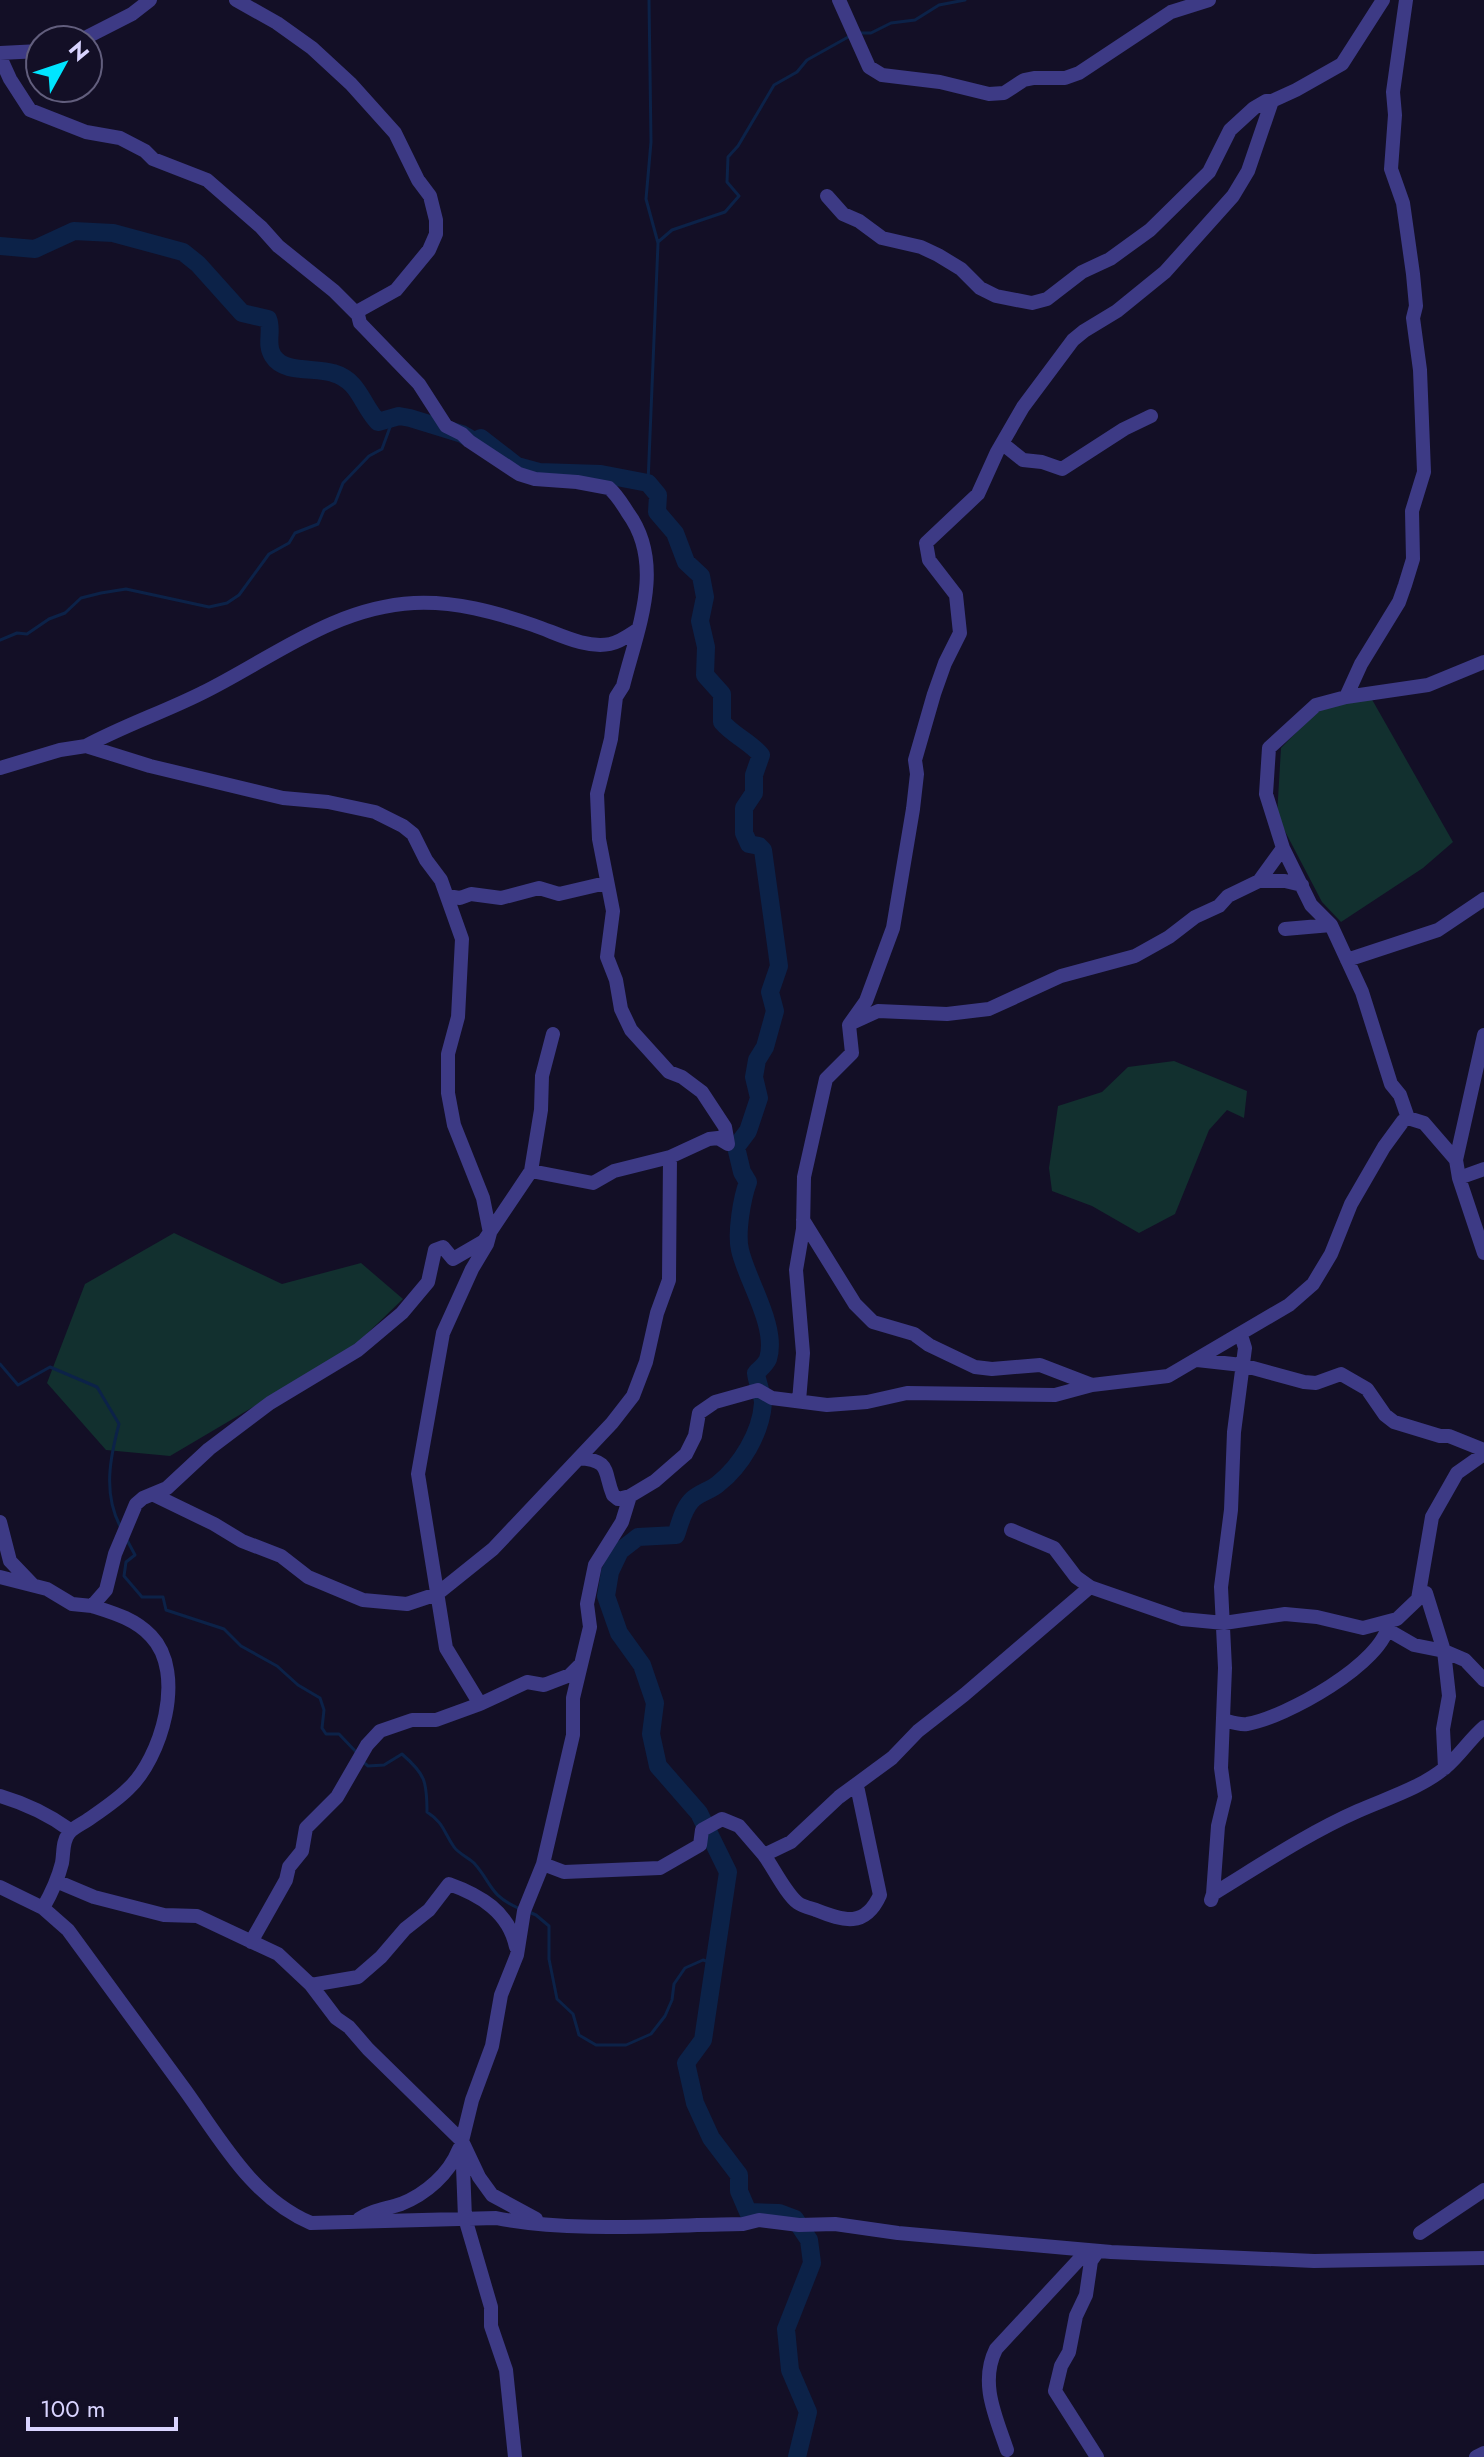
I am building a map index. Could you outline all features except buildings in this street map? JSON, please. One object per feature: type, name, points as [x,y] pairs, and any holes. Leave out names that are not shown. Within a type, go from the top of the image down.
[{"type":"street","points":[[104,28],[132,14],[150,0]]},
{"type":"street","points":[[236,0],[277,23],[312,48],[351,84],[395,133],[418,180],[430,196],[436,234],[429,250],[396,290],[360,310],[358,315]]},
{"type":"street","points":[[839,0],[869,67],[882,75],[940,82],[989,94],[1004,93],[1024,80],[1065,78],[1079,73],[1171,12],[1209,0]]},
{"type":"street","points":[[827,196],[843,214],[859,221],[882,238],[921,247],[938,255],[961,269],[980,288],[996,296],[1014,302],[1032,303],[1047,299],[1082,272],[1110,259],[1150,230],[1209,172],[1230,130],[1254,108],[1342,64],[1383,0]]},
{"type":"street","points":[[1346,697],[1361,664],[1399,602],[1405,585],[1413,559],[1412,511],[1424,472],[1420,370],[1413,318],[1416,306],[1413,274],[1403,203],[1391,169],[1395,115],[1393,92],[1406,0]]},
{"type":"street","points":[[24,53],[0,55],[10,79],[30,110],[86,132],[120,138],[145,151],[153,159],[207,180],[358,315],[360,323],[419,384],[446,426],[519,474],[535,479],[609,488],[636,521],[647,559],[648,585],[623,686],[616,697],[611,739],[597,794],[596,816],[613,911],[607,957],[616,980],[621,1009],[631,1030],[669,1072],[682,1077],[702,1092],[725,1127],[728,1144],[718,1138],[709,1139],[670,1157],[614,1171],[593,1183],[531,1171]]},
{"type":"street","points":[[799,1401],[803,1353],[796,1270],[803,1229],[804,1177],[826,1079],[852,1053],[849,1025],[866,1001],[893,928],[913,809],[917,774],[915,760],[945,663],[960,633],[956,595],[929,560],[926,543],[978,494],[1023,407],[1073,340],[1117,311],[1165,272],[1233,196],[1248,171],[1272,101]]},
{"type":"street","points":[[1003,444],[1023,460],[1062,469],[1124,429],[1151,416]]},
{"type":"street","points":[[0,768],[60,750],[86,746],[206,691],[322,627],[387,606],[439,603],[470,607],[559,636],[608,645],[623,640],[637,630]]},
{"type":"street","points":[[1408,1118],[1400,1095],[1391,1084],[1362,992],[1331,925],[1311,905],[1283,848],[1266,794],[1269,748],[1316,705],[1346,697],[1428,685],[1484,662]]},
{"type":"street","points":[[86,746],[150,766],[283,798],[328,802],[375,812],[413,834],[426,860],[441,880],[462,939],[458,1017],[448,1054],[448,1093],[454,1125],[483,1198],[490,1233],[443,1333],[418,1474],[446,1648],[480,1704]]},
{"type":"street","points":[[1259,881],[1283,848]]},
{"type":"street","points":[[849,1025],[861,1016],[878,1011],[947,1014],[989,1009],[1061,976],[1135,956],[1169,937],[1195,917],[1219,906],[1228,896],[1259,881],[1285,881],[1302,885]]},
{"type":"street","points":[[447,896],[460,898],[471,894],[501,898],[539,888],[559,894],[606,883]]},
{"type":"street","points":[[1347,960],[1438,930],[1484,899]]},
{"type":"street","points":[[1285,929],[1331,925]]},
{"type":"street","points":[[92,1606],[106,1590],[115,1554],[136,1504],[167,1488],[209,1449],[270,1403],[358,1350],[402,1313],[428,1282],[435,1250],[443,1247],[453,1259],[484,1241],[531,1171],[541,1110],[542,1076],[553,1034]]},
{"type":"street","points":[[1484,1035],[1456,1160],[1484,1253]]},
{"type":"street","points":[[579,1458],[597,1459],[605,1466],[613,1495],[618,1499],[630,1496],[655,1481],[686,1454],[695,1436],[699,1413],[715,1402],[758,1390],[772,1398],[827,1405],[867,1402],[907,1393],[1055,1395],[1092,1385],[1168,1376],[1241,1335],[1298,1298],[1313,1284],[1331,1254],[1351,1204],[1403,1121],[1408,1118],[1424,1123],[1456,1160]]},
{"type":"street","points":[[152,1494],[242,1541],[281,1556],[308,1577],[363,1600],[407,1604],[437,1594],[493,1549],[633,1396],[669,1280],[670,1157]]},
{"type":"street","points":[[1459,1178],[1484,1169]]},
{"type":"street","points":[[802,1219],[855,1304],[873,1322],[914,1334],[929,1345],[975,1367],[992,1369],[1040,1365],[1092,1385]]},
{"type":"street","points":[[1241,1335],[1245,1348],[1234,1432],[1231,1510],[1221,1587],[1224,1623],[1221,1768],[1225,1797],[1218,1826],[1212,1897],[1358,1811],[1377,1805],[1445,1768],[1484,1727]]},
{"type":"street","points":[[1197,1360],[1242,1365],[1304,1382],[1316,1383],[1341,1374],[1367,1389],[1385,1415],[1394,1422],[1449,1436],[1484,1452],[1457,1473],[1432,1517],[1420,1595],[1409,1610],[1389,1626],[1357,1667],[1314,1698],[1261,1721],[1242,1725],[1223,1720]]},
{"type":"street","points":[[357,2221],[368,2212],[404,2203],[439,2179],[452,2163],[462,2141],[472,2100],[492,2046],[501,1995],[517,1955],[524,1911],[543,1864],[573,1735],[573,1698],[590,1627],[587,1604],[595,1565],[622,1522],[630,1496]]},
{"type":"street","points":[[0,1522],[10,1561],[32,1584]]},
{"type":"street","points":[[1011,1530],[1054,1548],[1076,1577],[1090,1587],[1182,1619],[1224,1623],[1285,1614],[1317,1617],[1363,1628],[1389,1626],[1414,1645],[1444,1651],[1465,1660],[1484,1680]]},
{"type":"street","points":[[0,1577],[47,1589],[72,1604],[92,1606],[130,1619],[154,1638],[164,1661],[168,1699],[154,1750],[129,1789],[70,1830],[64,1842],[63,1859],[56,1881],[43,1908]]},
{"type":"street","points":[[764,1855],[791,1842],[839,1797],[892,1758],[918,1731],[1090,1587]]},
{"type":"street","points":[[1426,1593],[1444,1651],[1449,1696],[1443,1729],[1445,1768]]},
{"type":"street","points":[[251,1942],[286,1880],[289,1867],[302,1851],[306,1828],[337,1797],[367,1745],[380,1731],[412,1720],[436,1720],[527,1682],[544,1685],[570,1675],[581,1664]]},
{"type":"street","points":[[543,1864],[564,1872],[660,1868],[700,1845],[702,1830],[722,1819],[739,1826],[798,1903],[843,1919],[855,1920],[874,1907],[880,1895],[857,1786]]},
{"type":"street","points":[[0,1796],[47,1813],[70,1830]]},
{"type":"street","points":[[56,1881],[94,1897],[164,1915],[197,1916],[278,1954],[311,1985],[336,2018],[349,2027],[462,2141],[479,2177],[492,2195],[518,2212],[547,2224]]},
{"type":"street","points":[[311,1985],[358,1977],[381,1957],[405,1929],[429,1910],[449,1884],[472,1892],[493,1906],[514,1936],[517,1955]]},
{"type":"street","points":[[0,1887],[43,1908],[68,1930],[222,2145],[260,2189],[289,2214],[311,2223],[496,2218],[547,2224],[644,2226],[778,2221],[799,2225],[835,2224],[1093,2251],[1314,2261],[1484,2258]]},
{"type":"street","points":[[462,2141],[465,2218],[491,2307],[491,2326],[506,2370],[515,2457]]},
{"type":"street","points":[[1420,2233],[1484,2190]]},
{"type":"street","points":[[1007,2450],[989,2397],[989,2365],[996,2349],[1093,2251]]},
{"type":"street","points":[[1093,2251],[1086,2295],[1076,2316],[1069,2352],[1061,2366],[1055,2391],[1097,2457]]},
{"type":"street","points":[[1476,2457],[1484,2453]]},
{"type":"green space","points":[[1370,696],[1453,842],[1423,868],[1341,922],[1322,902],[1277,816],[1281,748],[1317,711]]},
{"type":"green space","points":[[1174,1061],[1247,1091],[1244,1118],[1227,1110],[1209,1130],[1175,1214],[1139,1233],[1092,1206],[1052,1191],[1049,1168],[1058,1106],[1102,1092],[1128,1067]]},
{"type":"green space","points":[[174,1233],[282,1284],[361,1263],[403,1299],[350,1350],[170,1456],[106,1450],[47,1383],[85,1284]]},
{"type":"waterway","points":[[648,483],[658,243],[646,199],[651,142],[649,0]]},
{"type":"waterway","points":[[860,33],[871,33],[891,23],[915,20],[939,5],[965,0]]},
{"type":"waterway","points":[[658,242],[672,230],[725,212],[739,196],[727,182],[728,157],[738,146],[774,85],[797,72],[807,60],[850,36]]},
{"type":"waterway","points":[[0,246],[35,249],[74,231],[113,233],[183,252],[198,264],[242,313],[268,319],[270,347],[278,362],[292,368],[326,371],[342,377],[355,387],[378,422],[399,416],[462,434],[474,441],[481,438],[517,466],[539,472],[601,474],[648,483],[658,495],[657,512],[675,533],[686,562],[701,576],[705,597],[700,621],[706,647],[705,675],[722,694],[722,722],[761,755],[754,775],[754,793],[744,808],[744,833],[749,844],[763,850],[779,966],[770,992],[775,1011],[754,1077],[759,1098],[748,1131],[736,1147],[742,1172],[748,1182],[740,1216],[740,1250],[765,1319],[770,1346],[767,1361],[756,1373],[763,1400],[761,1414],[754,1437],[742,1458],[718,1484],[691,1501],[676,1535],[638,1537],[620,1551],[610,1572],[606,1596],[619,1633],[642,1665],[655,1703],[651,1734],[658,1766],[699,1813],[728,1872],[703,2040],[686,2063],[695,2103],[711,2138],[739,2175],[739,2191],[748,2212],[779,2213],[795,2219],[809,2240],[812,2263],[786,2329],[790,2370],[808,2412],[797,2457]]},
{"type":"waterway","points":[[0,640],[17,633],[27,634],[49,619],[65,613],[81,598],[101,593],[126,589],[209,607],[227,603],[239,595],[269,554],[289,543],[295,533],[318,524],[324,510],[335,503],[343,483],[369,456],[382,449],[393,419]]},
{"type":"waterway","points":[[0,1364],[18,1385],[50,1367],[97,1387],[119,1424],[111,1463],[110,1488],[120,1526]]},
{"type":"waterway","points":[[127,1540],[135,1555],[126,1562],[124,1576],[142,1597],[163,1597],[166,1610],[224,1629],[241,1646],[277,1666],[298,1685],[320,1698],[324,1710],[322,1728],[326,1734],[339,1734],[358,1754]]},
{"type":"waterway","points":[[362,1761],[368,1766],[384,1765],[402,1754],[410,1761],[423,1779],[427,1812],[440,1824],[456,1849],[474,1863],[496,1893],[518,1908]]},
{"type":"waterway","points":[[529,1912],[549,1926],[549,1959],[557,1999],[573,2014],[579,2035],[596,2045],[626,2045],[651,2034],[665,2016],[672,2000],[674,1984],[685,1968],[703,1960],[716,1964]]}]
